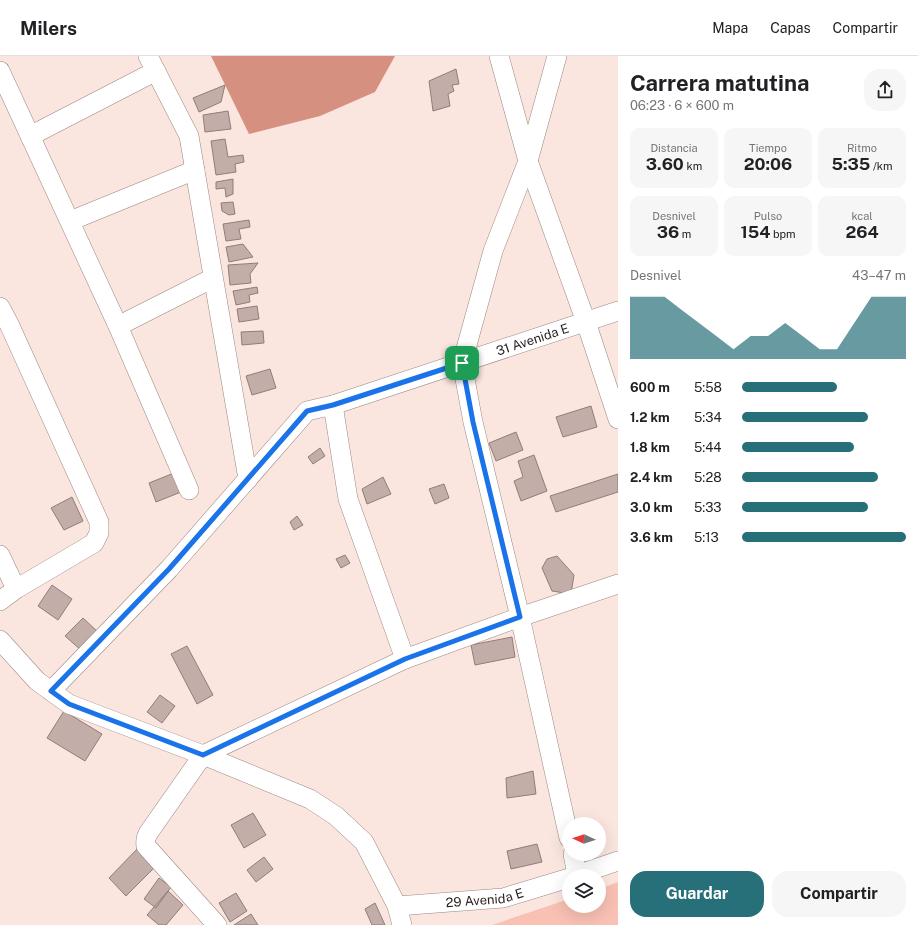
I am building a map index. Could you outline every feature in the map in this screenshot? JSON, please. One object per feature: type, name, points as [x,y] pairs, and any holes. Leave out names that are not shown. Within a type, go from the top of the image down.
[{"type":"street","points":[[499,56],[528,161],[586,322],[618,419]]},
{"type":"street","points":[[558,56],[528,161],[493,251],[462,363],[473,422],[520,617],[564,817]]},
{"type":"street","points":[[30,136],[152,63],[189,136],[248,479]]},
{"type":"street","points":[[0,71],[118,326],[189,490]]},
{"type":"street","points":[[70,221],[195,170]]},
{"type":"street","points":[[118,326],[213,278]]},
{"type":"street","points":[[0,307],[99,522],[99,533],[94,542],[16,588],[0,601]]},
{"type":"street","name":"31 Avenida E","points":[[51,691],[169,569],[307,411],[333,405],[618,311]]},
{"type":"street","points":[[333,405],[348,499],[405,659]]},
{"type":"street","points":[[0,555],[16,588]]},
{"type":"street","points":[[217,925],[146,846],[145,842],[149,832],[203,755],[405,659],[520,617],[618,584]]},
{"type":"street","points":[[0,640],[37,680],[69,704],[203,755],[310,799],[336,816],[364,842],[397,906],[402,925]]},
{"type":"street","name":"29 Avenida E","points":[[595,869],[618,861]]},
{"type":"street","name":"29 Avenida E","points":[[397,906],[503,898],[562,880]]},
{"type":"shaded area","points":[[211,56],[395,56],[375,92],[320,116],[249,134]]},
{"type":"shaded area","points":[[618,882],[618,925],[492,925],[562,901],[562,913],[606,913],[606,886]]},
{"type":"building","points":[[456,69],[459,84],[452,85],[454,91],[448,94],[450,106],[433,111],[429,81]]},
{"type":"building","points":[[225,85],[221,102],[199,112],[193,98]]},
{"type":"building","points":[[228,111],[231,129],[205,132],[203,115]]},
{"type":"building","points":[[225,139],[228,157],[243,155],[244,162],[235,164],[236,172],[216,175],[211,141]]},
{"type":"building","points":[[233,179],[233,194],[226,197],[225,188],[216,189],[216,182]]},
{"type":"building","points":[[233,202],[235,214],[229,215],[222,211],[221,203]]},
{"type":"building","points":[[249,220],[250,227],[239,229],[241,239],[226,241],[223,224]]},
{"type":"building","points":[[243,244],[253,257],[229,262],[226,247]]},
{"type":"building","points":[[258,263],[250,274],[251,283],[230,285],[228,265]]},
{"type":"building","points":[[257,287],[258,293],[249,295],[250,302],[236,305],[233,291]]},
{"type":"building","points":[[257,306],[259,319],[239,322],[237,309]]},
{"type":"building","points":[[263,331],[264,343],[242,345],[241,332]]},
{"type":"building","points":[[270,369],[276,388],[252,395],[246,376]]},
{"type":"building","points":[[591,406],[597,427],[563,437],[556,417]]},
{"type":"building","points":[[516,432],[523,450],[496,461],[489,443]]},
{"type":"building","points":[[320,448],[325,456],[313,464],[308,457]]},
{"type":"building","points":[[534,455],[547,491],[521,501],[514,481],[523,477],[518,461]]},
{"type":"building","points":[[174,473],[181,492],[156,502],[149,483]]},
{"type":"building","points":[[618,474],[618,492],[556,512],[550,496]]},
{"type":"building","points":[[383,477],[391,494],[367,504],[362,489]]},
{"type":"building","points":[[444,484],[449,498],[435,504],[429,489]]},
{"type":"building","points":[[72,497],[83,521],[64,530],[51,508]]},
{"type":"building","points":[[297,516],[303,525],[294,530],[290,522]]},
{"type":"building","points":[[345,555],[350,563],[341,568],[336,559]]},
{"type":"building","points":[[557,556],[574,575],[571,594],[552,591],[542,568],[547,559]]},
{"type":"building","points":[[52,585],[72,599],[58,620],[38,606]]},
{"type":"building","points":[[83,618],[99,633],[82,651],[65,636]]},
{"type":"building","points":[[512,637],[515,657],[475,665],[471,645]]},
{"type":"building","points":[[187,646],[213,695],[197,704],[171,654]]},
{"type":"building","points":[[160,695],[175,706],[162,723],[147,712]]},
{"type":"building","points":[[64,711],[102,734],[85,761],[47,738]]},
{"type":"building","points":[[533,771],[536,794],[507,798],[506,778]]},
{"type":"building","points":[[253,813],[266,835],[244,848],[231,825]]},
{"type":"building","points":[[537,844],[542,862],[511,869],[507,851]]},
{"type":"building","points":[[141,845],[159,863],[126,896],[109,878]]},
{"type":"building","points":[[264,857],[273,869],[256,882],[247,870]]},
{"type":"building","points":[[159,878],[171,887],[156,908],[144,899]]},
{"type":"building","points":[[168,891],[183,905],[166,925],[159,925],[147,915]]},
{"type":"building","points":[[236,893],[247,911],[230,922],[219,903]]},
{"type":"building","points":[[375,903],[385,925],[372,925],[365,909]]},
{"type":"building","points":[[251,914],[258,925],[234,925]]},
{"type":"route","points":[[462,363],[473,422],[520,617],[405,659],[203,755],[69,704],[51,691],[169,569],[307,411],[333,405],[462,363]]}]
